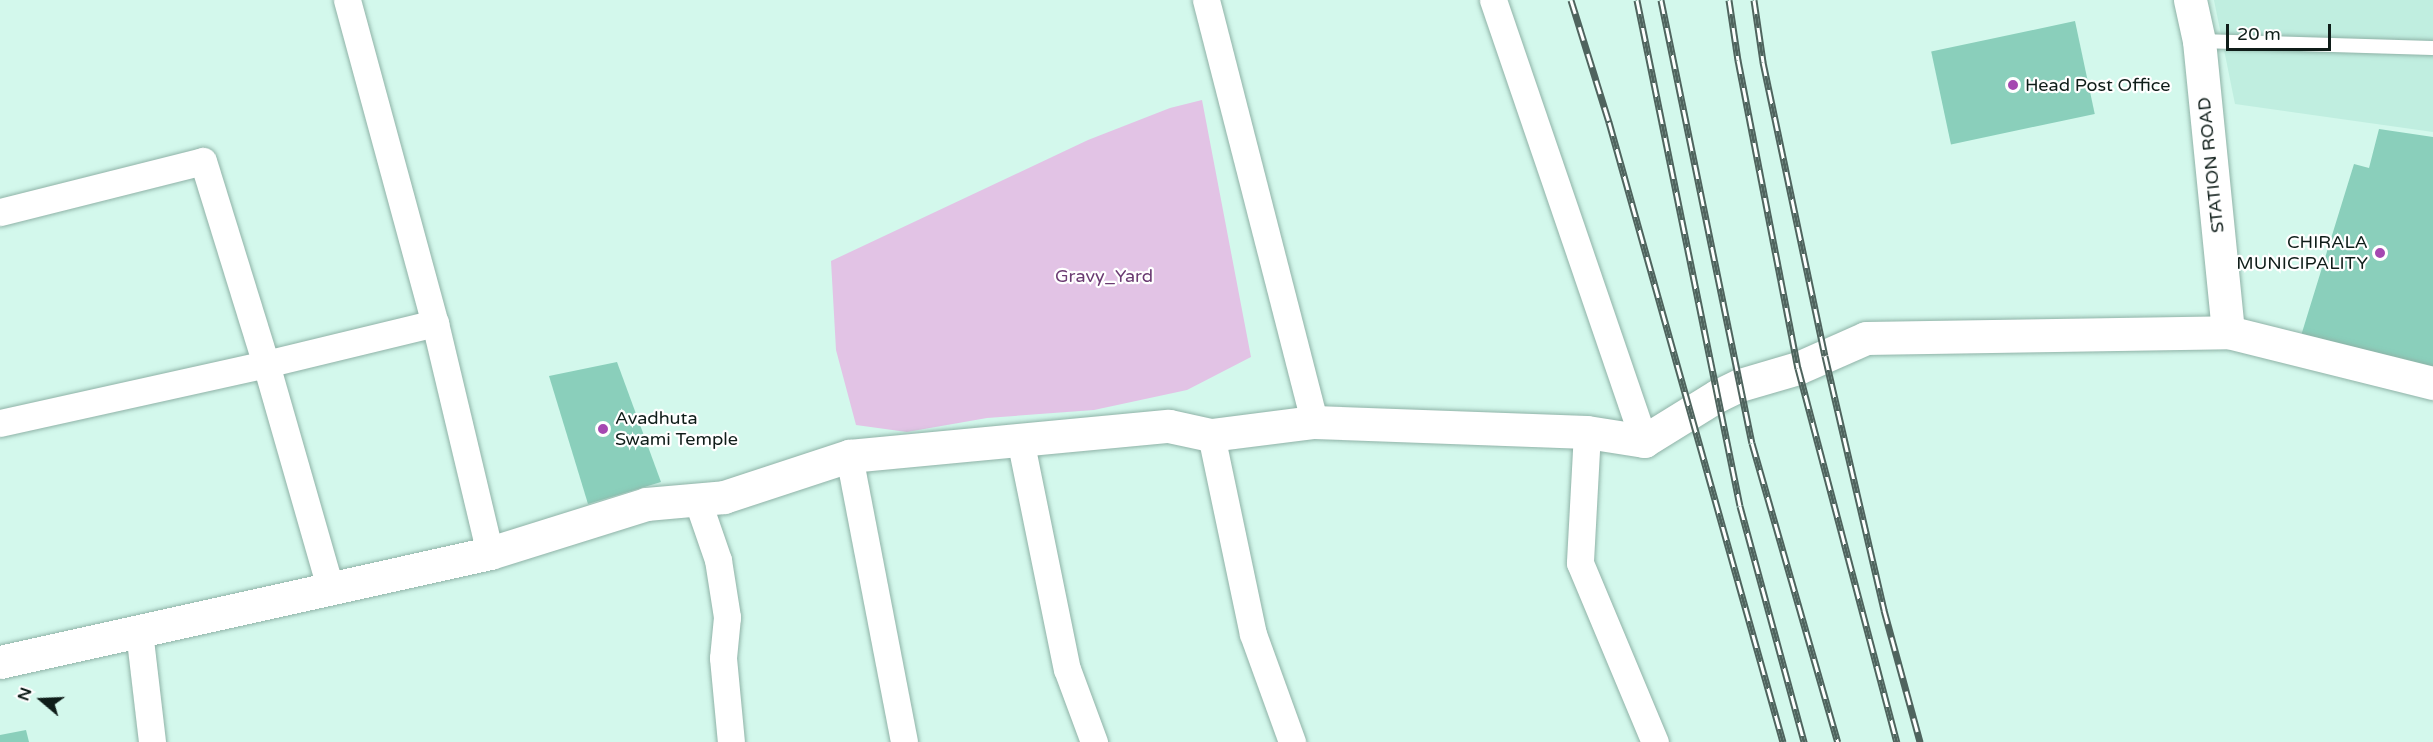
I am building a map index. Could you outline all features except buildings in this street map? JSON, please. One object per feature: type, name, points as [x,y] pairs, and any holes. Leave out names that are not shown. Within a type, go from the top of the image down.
[{"type":"street","points":[[347,0],[435,323],[489,553]]},
{"type":"street","points":[[1206,0],[1314,422]]},
{"type":"street","points":[[1493,0],[1644,441]]},
{"type":"street","name":"STATION ROAD","points":[[2190,0],[2199,41],[2228,332]]},
{"type":"street","points":[[0,212],[203,161],[266,364],[331,590]]},
{"type":"street","points":[[0,423],[266,364],[435,323]]},
{"type":"street","points":[[0,662],[489,553],[645,504],[724,496],[849,456],[1169,426],[1211,435],[1314,422],[1587,432],[1644,441],[1725,392],[1798,368],[1866,338],[2228,332],[2433,383]]},
{"type":"street","points":[[1587,432],[1580,563],[1655,742]]},
{"type":"street","points":[[1211,435],[1253,634],[1292,742]]},
{"type":"street","points":[[1020,439],[1067,669],[1094,742]]},
{"type":"street","points":[[849,456],[904,742]]},
{"type":"street","points":[[697,499],[718,560],[725,605],[723,658],[731,742]]},
{"type":"street","points":[[139,631],[152,742]]},
{"type":"lane","points":[[2199,41],[2433,48]]},
{"type":"shaded area","points":[[2214,0],[2433,0],[2433,132],[2235,104]]},
{"type":"green space","name":"Gravy_Yard","points":[[1202,100],[1251,357],[1187,390],[1094,410],[987,418],[907,432],[856,425],[836,350],[831,261],[1088,140],[1170,108]]},
{"type":"railway","points":[[1571,0],[1609,122],[1783,742]]},
{"type":"railway","points":[[1637,0],[1740,506],[1804,742]]},
{"type":"railway","points":[[1661,0],[1752,443],[1838,742]]},
{"type":"railway","points":[[1729,0],[1738,60],[1798,368],[1897,742]]},
{"type":"railway","points":[[1754,0],[1763,62],[1825,356],[1884,610],[1920,742]]},
{"type":"place","name":"Head Post Office","points":[[2013,85]]},
{"type":"place","name":"CHIRALA MUNICIPALITY","points":[[2380,253]]},
{"type":"place","name":"Avadhuta Swami Temple","points":[[603,429]]}]
